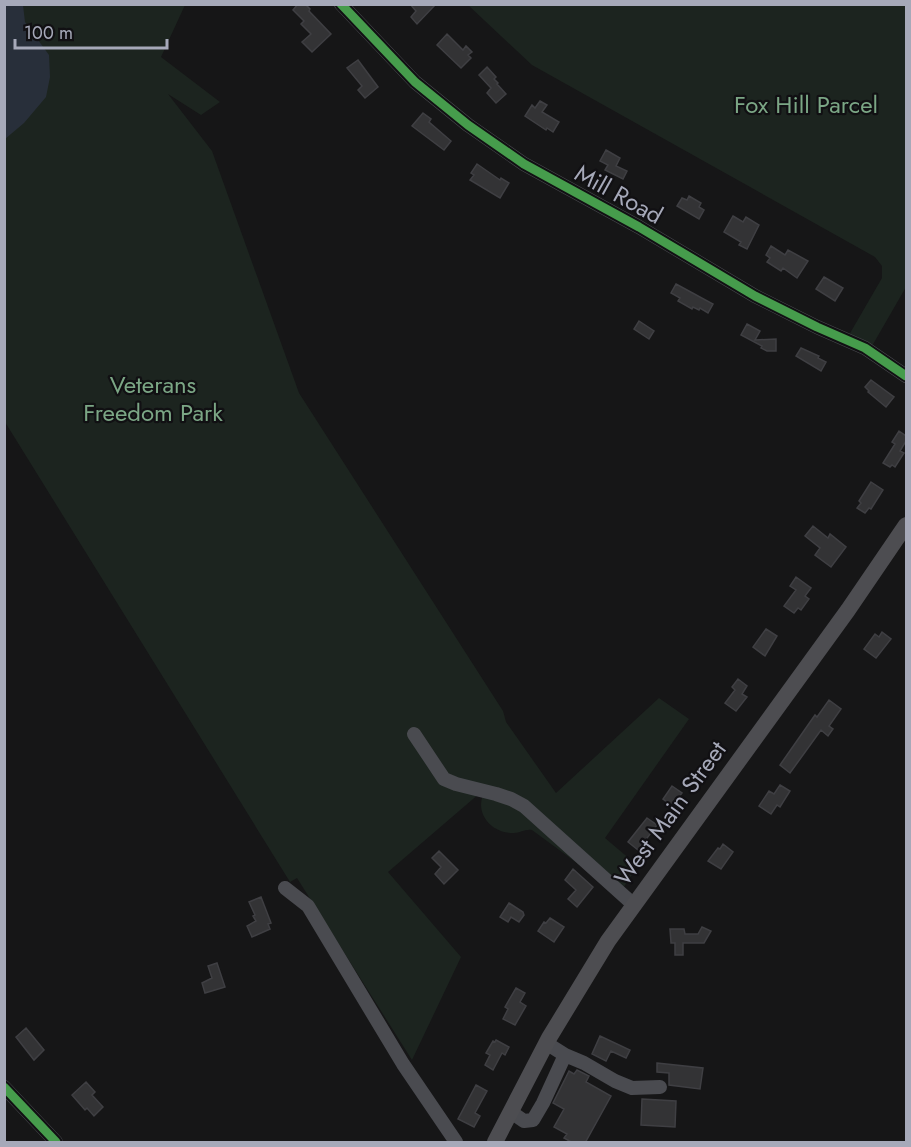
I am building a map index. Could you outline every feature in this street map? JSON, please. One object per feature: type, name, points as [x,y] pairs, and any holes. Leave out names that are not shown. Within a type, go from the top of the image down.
[{"type":"main road","name":"West Main Street","points":[[495,1143],[546,1043],[583,979],[848,610],[906,525]]},
{"type":"street","name":"Mill Road","points":[[341,4],[415,82],[468,125],[524,164],[639,227],[755,296],[865,348],[906,376]]},
{"type":"street","points":[[414,734],[444,779],[496,794],[524,806],[634,905]]},
{"type":"street","points":[[285,888],[308,906],[403,1064],[456,1143]]},
{"type":"street","points":[[546,1043],[632,1088],[660,1087]]},
{"type":"street","points":[[511,1112],[524,1121],[533,1120],[566,1055]]},
{"type":"street","points":[[4,1087],[56,1143]]},
{"type":"green space","name":"Veterans Freedom Park","points":[[5,5],[185,5],[161,57],[220,102],[201,115],[168,94],[212,151],[299,393],[503,711],[506,722],[556,793],[659,698],[689,719],[605,838],[638,866],[619,894],[532,830],[516,833],[493,827],[484,816],[481,802],[483,795],[480,793],[388,872],[461,957],[412,1060],[297,878],[290,882],[5,422]]},
{"type":"green space","name":"Fox Hill Parcel","points":[[468,5],[906,5],[906,287],[872,346],[849,335],[882,278],[882,266],[875,257],[532,65]]},
{"type":"shaded area","points":[[5,4],[23,5],[25,22],[49,55],[50,77],[46,97],[24,123],[5,139]]},
{"type":"building","points":[[298,4],[305,4],[331,34],[312,52],[302,42],[311,34],[301,24],[304,21],[293,10]]},
{"type":"building","points":[[410,4],[436,4],[417,24],[411,17],[416,11]]},
{"type":"building","points":[[447,34],[463,50],[466,46],[472,52],[468,55],[471,58],[461,68],[437,45]]},
{"type":"building","points":[[358,60],[378,87],[365,98],[358,90],[362,86],[347,68]]},
{"type":"building","points":[[487,67],[506,94],[496,103],[487,93],[491,88],[479,75]]},
{"type":"building","points":[[540,101],[547,105],[542,112],[559,122],[553,132],[525,116],[532,105],[535,108]]},
{"type":"building","points":[[423,113],[431,119],[429,122],[451,141],[444,150],[412,126]]},
{"type":"building","points":[[606,150],[620,158],[616,166],[627,171],[623,179],[605,170],[608,165],[600,161]]},
{"type":"building","points":[[477,164],[500,180],[501,178],[509,183],[500,198],[470,180],[474,175],[471,173]]},
{"type":"building","points":[[689,196],[701,203],[699,207],[704,210],[699,219],[677,206],[682,198],[687,200]]},
{"type":"building","points":[[733,216],[743,222],[746,217],[759,225],[747,249],[739,245],[741,242],[724,232]]},
{"type":"building","points":[[771,246],[785,255],[788,250],[808,261],[797,278],[783,268],[781,271],[767,262],[770,258],[766,255]]},
{"type":"building","points":[[824,277],[843,288],[835,301],[816,289]]},
{"type":"building","points":[[676,284],[713,304],[708,313],[700,308],[699,310],[693,307],[692,309],[678,301],[680,298],[671,293]]},
{"type":"building","points":[[639,321],[654,331],[649,339],[634,329]]},
{"type":"building","points":[[747,324],[760,331],[755,340],[776,339],[776,351],[767,351],[741,335]]},
{"type":"building","points":[[801,348],[819,356],[818,358],[826,362],[821,371],[796,356]]},
{"type":"building","points":[[871,380],[894,397],[886,407],[865,387]]},
{"type":"building","points":[[899,431],[906,436],[906,441],[900,451],[904,453],[895,467],[892,465],[890,467],[883,463],[895,444],[892,442]]},
{"type":"building","points":[[871,482],[883,490],[871,509],[869,508],[865,513],[857,508]]},
{"type":"building","points":[[813,526],[828,538],[830,534],[846,547],[831,567],[815,555],[820,548],[805,536]]},
{"type":"building","points":[[796,577],[811,588],[805,596],[809,599],[801,610],[798,608],[794,613],[784,606],[796,590],[790,586]]},
{"type":"building","points":[[766,629],[777,636],[765,656],[753,647]]},
{"type":"building","points":[[882,632],[891,639],[876,658],[864,649],[875,634],[879,637]]},
{"type":"building","points":[[738,679],[747,686],[742,694],[747,697],[736,711],[725,703],[735,690],[732,687]]},
{"type":"building","points":[[829,700],[841,709],[829,726],[833,729],[828,736],[821,730],[790,773],[780,765],[815,715],[817,717]]},
{"type":"building","points":[[780,785],[790,791],[780,807],[777,805],[771,814],[759,806],[769,791],[774,794]]},
{"type":"building","points":[[672,786],[682,793],[672,806],[663,799]]},
{"type":"building","points":[[647,818],[657,825],[638,850],[628,842]]},
{"type":"building","points":[[723,844],[733,852],[721,869],[708,861]]},
{"type":"building","points":[[439,851],[458,870],[444,884],[435,874],[441,867],[432,858]]},
{"type":"building","points":[[573,869],[593,887],[577,907],[568,899],[576,890],[565,880]]},
{"type":"building","points":[[261,897],[271,923],[268,924],[270,929],[252,937],[247,926],[256,921],[249,902]]},
{"type":"building","points":[[509,903],[523,912],[524,915],[519,922],[511,917],[508,922],[500,917]]},
{"type":"building","points":[[550,918],[564,927],[554,942],[538,931]]},
{"type":"building","points":[[702,927],[711,931],[704,943],[683,943],[683,955],[675,955],[675,943],[671,943],[670,929],[684,929],[685,934],[698,934]]},
{"type":"building","points":[[217,963],[225,987],[205,993],[202,983],[212,978],[208,966]]},
{"type":"building","points":[[516,988],[525,993],[520,1002],[526,1006],[515,1025],[503,1019],[508,1009],[505,1007]]},
{"type":"building","points":[[26,1028],[44,1050],[34,1060],[16,1037]]},
{"type":"building","points":[[600,1036],[630,1050],[626,1058],[611,1051],[606,1061],[592,1054]]},
{"type":"building","points":[[496,1040],[509,1047],[505,1055],[502,1053],[493,1070],[485,1065],[490,1055],[486,1053]]},
{"type":"building","points":[[657,1063],[703,1068],[700,1089],[669,1085],[669,1073],[657,1072]]},
{"type":"building","points":[[577,1070],[589,1076],[586,1082],[611,1096],[585,1143],[573,1143],[564,1138],[567,1134],[554,1127],[564,1109],[553,1103],[569,1071],[574,1074]]},
{"type":"building","points":[[86,1082],[95,1092],[92,1095],[103,1107],[94,1116],[87,1108],[85,1110],[72,1095]]},
{"type":"building","points":[[476,1085],[487,1091],[475,1113],[480,1116],[474,1127],[458,1119]]},
{"type":"building","points":[[642,1099],[676,1101],[675,1127],[641,1125]]},
{"type":"cycle path","points":[[341,4],[415,82],[468,125],[524,164],[639,227],[755,296],[865,348],[906,376]]},
{"type":"cycle path","points":[[4,1087],[56,1142]]}]
